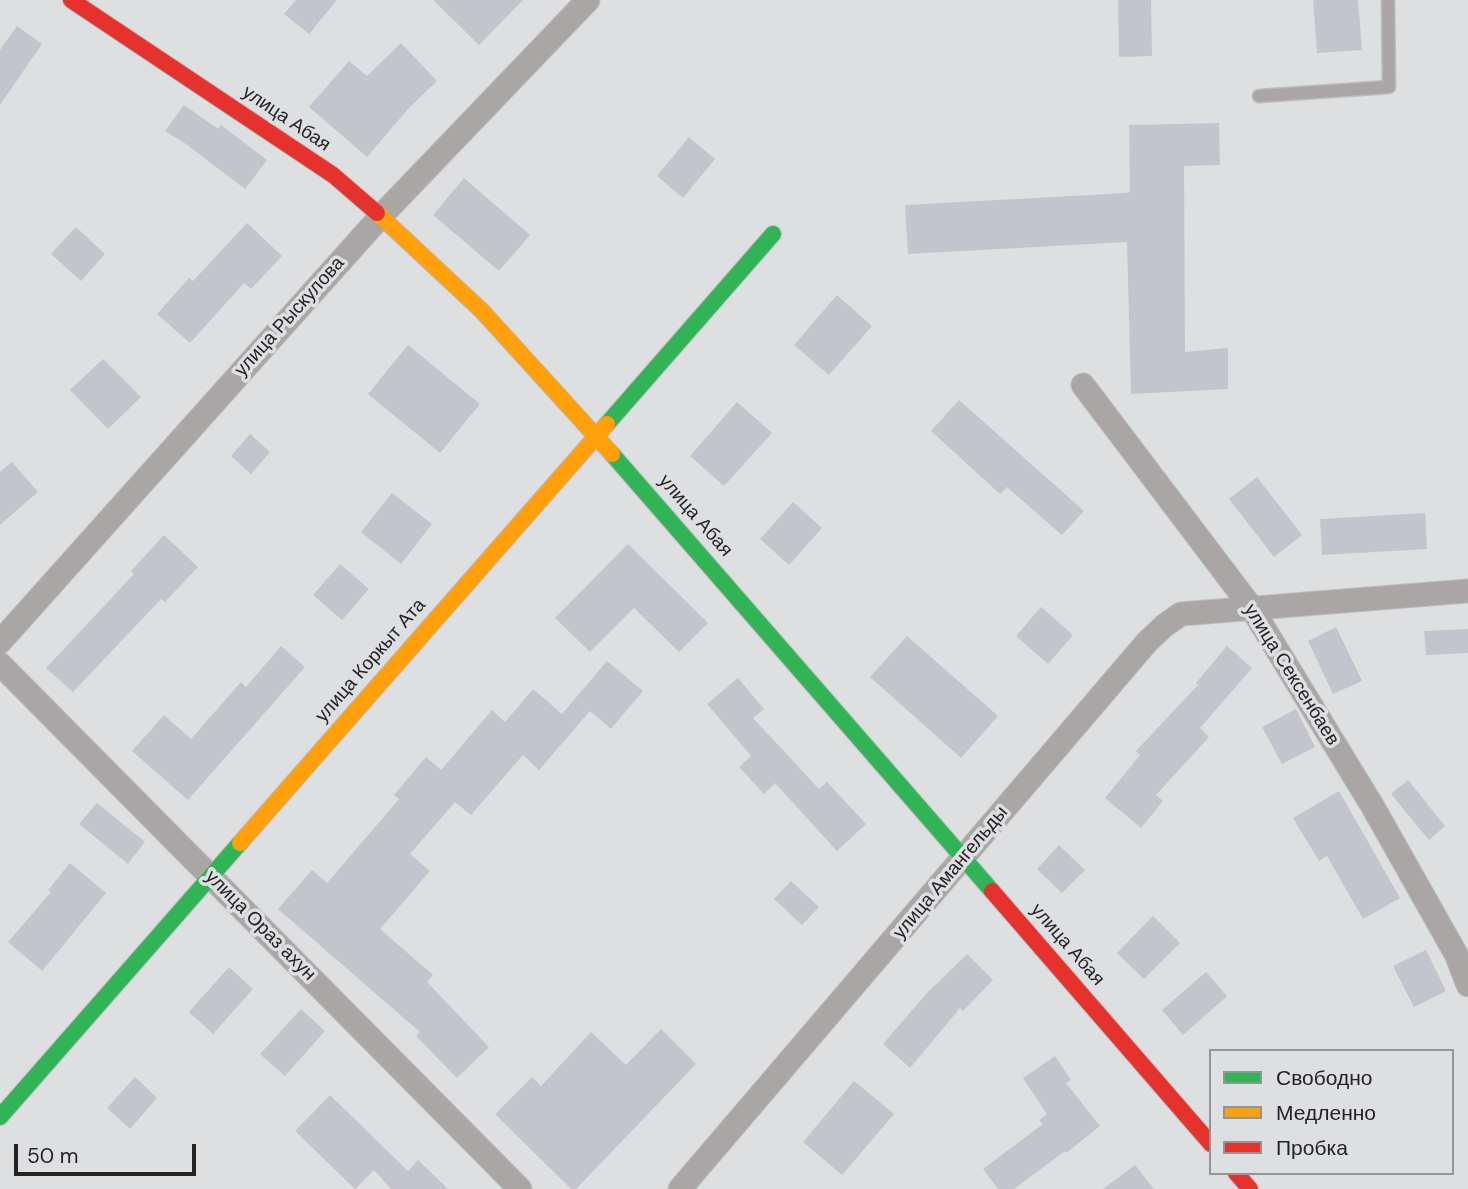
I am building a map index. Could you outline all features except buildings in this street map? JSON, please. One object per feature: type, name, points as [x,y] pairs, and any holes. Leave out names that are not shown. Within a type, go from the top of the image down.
[{"type":"street","name":"улица Абая","points":[[71,0],[333,175],[382,215],[482,311],[597,436],[1209,1142]]},
{"type":"street","name":"улица Рыскулова","points":[[0,642],[382,215],[588,0]]},
{"type":"street","name":"улица Коркыт Ата","points":[[0,1116],[773,234]]},
{"type":"street","name":"улица Сексенбаев","points":[[1083,385],[1251,607],[1373,807],[1456,954],[1468,985]]},
{"type":"street","name":"улица Амангельды","points":[[680,1189],[1147,642],[1164,626],[1181,614],[1468,591]]},
{"type":"street","name":"улица Ораз ахун","points":[[0,664],[520,1189]]},
{"type":"street","points":[[1238,1175],[1250,1189]]},
{"type":"lane","points":[[1259,96],[1389,87],[1388,0]]},
{"type":"traffic: fast","points":[[607,424],[773,234]]},
{"type":"traffic: fast","points":[[612,454],[992,891]]},
{"type":"traffic: fast","points":[[0,1117],[240,843]]},
{"type":"traffic: slow","points":[[377,213],[482,311],[612,454]]},
{"type":"traffic: slow","points":[[240,843],[607,424]]},
{"type":"traffic: jam","points":[[71,0],[333,175],[377,213]]},
{"type":"traffic: jam","points":[[992,891],[1209,1142]]},
{"type":"traffic: jam","points":[[1238,1175],[1250,1189]]}]
